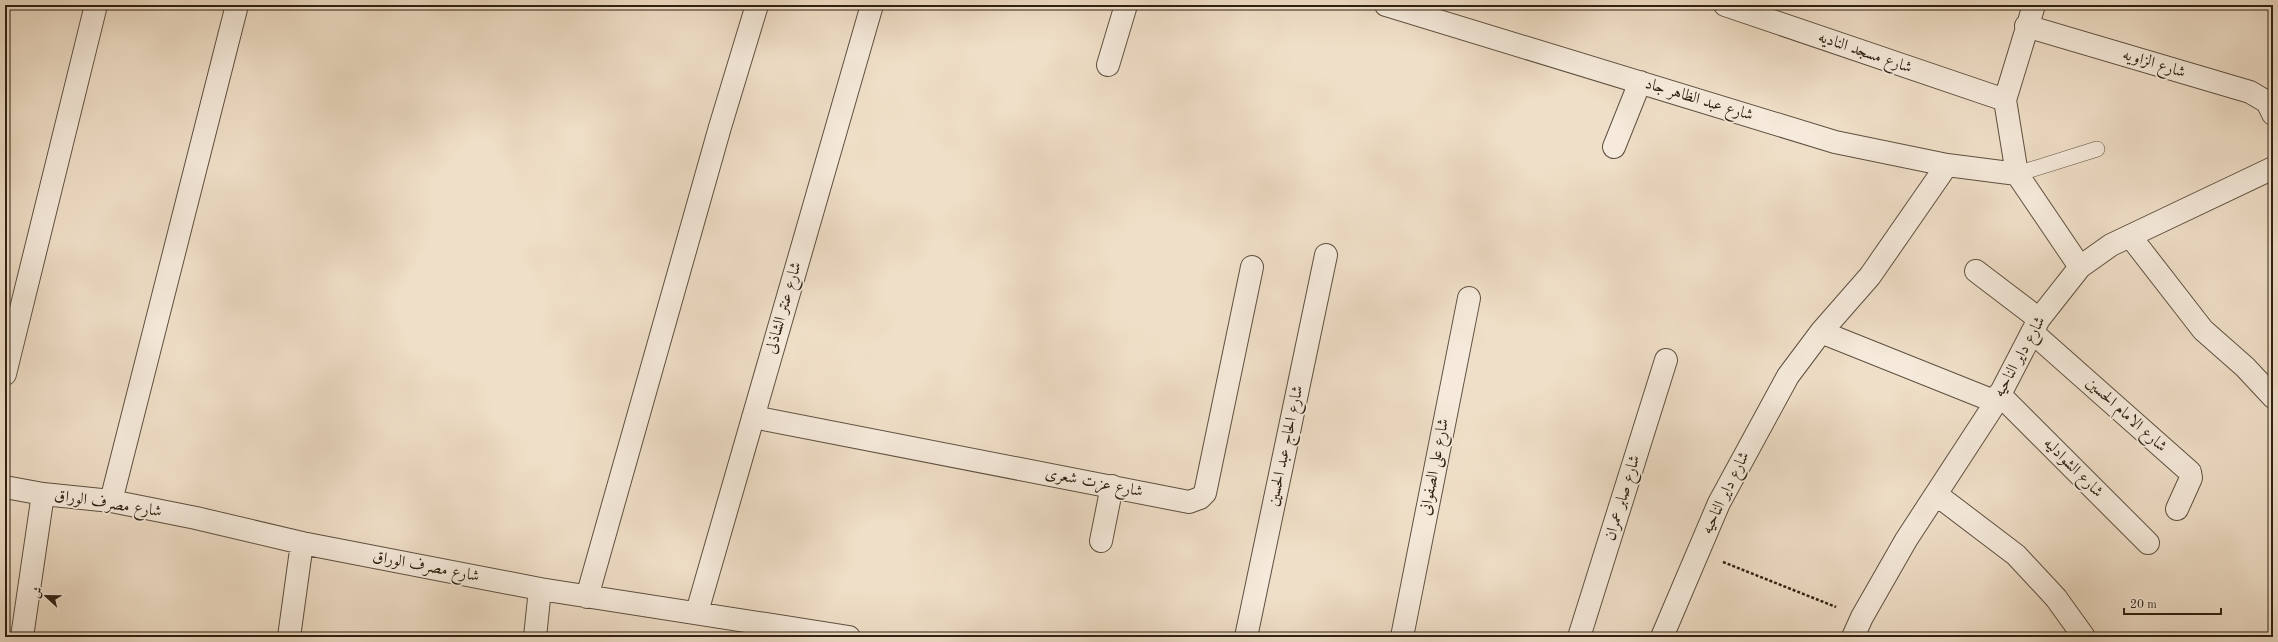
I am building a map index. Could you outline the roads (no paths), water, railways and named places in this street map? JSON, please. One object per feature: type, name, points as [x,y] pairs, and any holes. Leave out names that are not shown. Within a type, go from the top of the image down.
[{"type":"street","points":[[5,374],[96,5]]},
{"type":"street","points":[[111,502],[237,5]]},
{"type":"street","points":[[587,597],[718,134],[758,5]]},
{"type":"street","name":"شارع عنتر الشاذلى","points":[[696,612],[872,5]]},
{"type":"street","points":[[1108,65],[1126,5]]},
{"type":"street","name":"شارع عبد الظاهر جاد","points":[[1386,5],[1835,142],[1947,165],[2017,174]]},
{"type":"street","name":"شارع مسجد الناديه","points":[[1725,5],[2005,100]]},
{"type":"street","points":[[2034,5],[2026,26],[2005,100],[2017,174],[2080,267]]},
{"type":"street","name":"شارع الزاويه","points":[[2026,26],[2250,92],[2267,102],[2273,114]]},
{"type":"street","points":[[1614,147],[1640,82]]},
{"type":"street","name":"شارع داير الناحيه","points":[[1662,637],[1719,503],[1784,383],[1821,332],[1870,276],[1947,165]]},
{"type":"street","name":"شارع داير الناحيه","points":[[1853,637],[1862,617],[1906,540],[1937,495],[1998,398],[2035,326],[2080,267],[2111,245],[2273,168]]},
{"type":"street","points":[[2130,236],[2203,330],[2246,367],[2273,397]]},
{"type":"street","name":"شارع الحاج عبد الحسين","points":[[1246,637],[1326,255]]},
{"type":"street","name":"شارع عزت شعرى","points":[[753,417],[1188,502],[1200,498],[1205,493],[1252,266]]},
{"type":"street","points":[[1976,271],[2035,326]]},
{"type":"street","name":"شارع على الصفوانى","points":[[1402,637],[1468,298]]},
{"type":"street","name":"شارع الامام الحسين","points":[[2035,326],[2190,472],[2191,478],[2177,509]]},
{"type":"street","points":[[1821,332],[1998,398]]},
{"type":"street","name":"شارع صابر عمران","points":[[1580,637],[1666,360]]},
{"type":"street","name":"شارع الشوادليه","points":[[1998,398],[2148,542]]},
{"type":"street","points":[[1101,541],[1112,486]]},
{"type":"street","name":"شارع مصرف الوراق","points":[[5,487],[43,494],[111,502],[196,518],[302,543],[540,589],[696,612],[849,637]]},
{"type":"street","points":[[22,637],[43,494]]},
{"type":"street","points":[[1937,495],[2016,555],[2056,598],[2074,632]]},
{"type":"street","points":[[289,637],[302,543]]},
{"type":"street","points":[[535,637],[540,589]]},
{"type":"lane","points":[[2017,174],[2097,149]]}]
